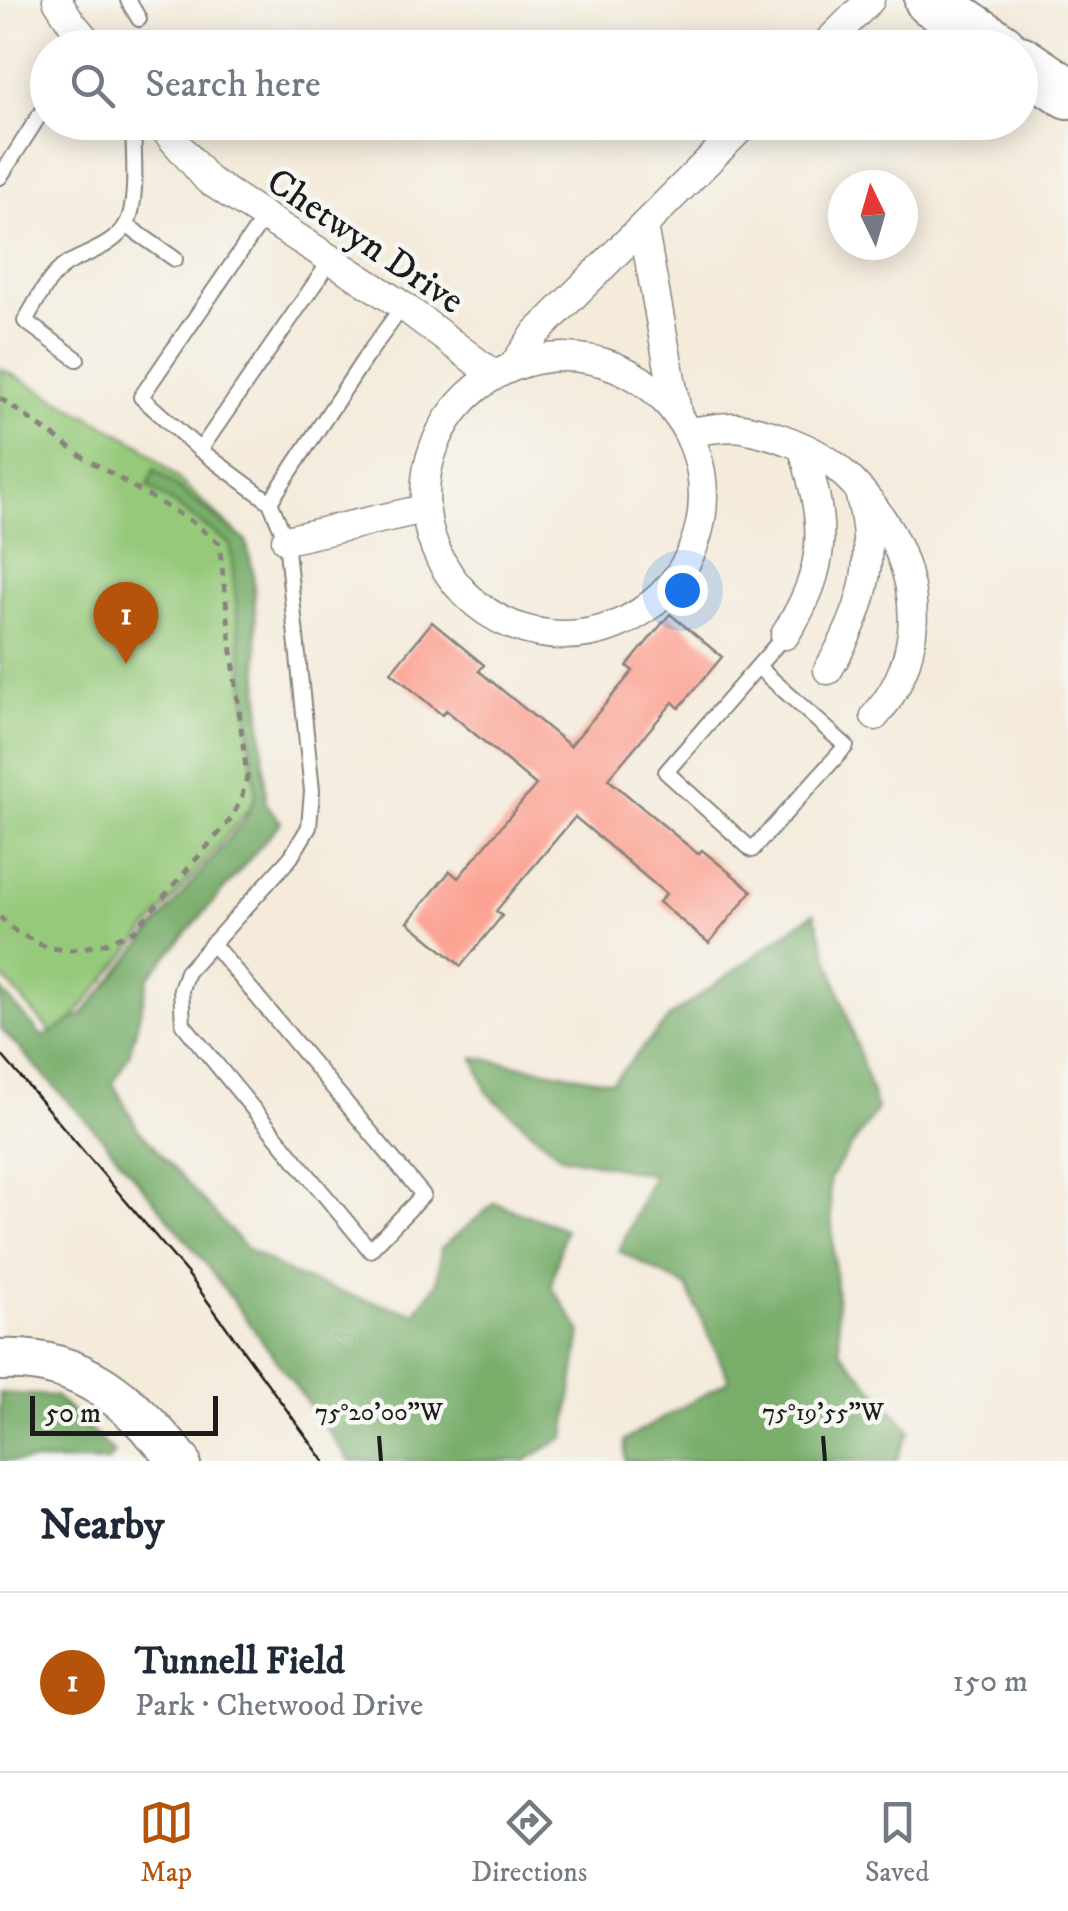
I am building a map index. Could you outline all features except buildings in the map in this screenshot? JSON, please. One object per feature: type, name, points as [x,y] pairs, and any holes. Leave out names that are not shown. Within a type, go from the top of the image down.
[{"type":"highway","points":[[930,0],[974,30]]},
{"type":"highway","points":[[1038,73],[1068,93]]},
{"type":"main road","points":[[0,1360],[51,1363],[116,1394],[150,1425],[180,1461]]},
{"type":"street","points":[[57,0],[77,30]]},
{"type":"street","points":[[840,30],[870,0]]},
{"type":"street","name":"Chetwyn Drive","points":[[174,140],[208,180],[503,370]]},
{"type":"street","points":[[643,226],[683,422],[704,480],[701,528],[682,574],[647,609],[603,631],[554,636],[506,624],[466,596],[436,556],[424,509],[426,469],[439,432],[462,399],[503,370],[536,333],[643,226],[729,140]]},
{"type":"street","points":[[503,370],[548,357],[585,358],[620,368],[652,386],[683,422],[738,426],[786,440],[833,464],[890,529],[908,572],[912,636],[891,698],[875,716]]},
{"type":"street","points":[[785,635],[812,586],[820,558],[816,492],[804,449]]},
{"type":"street","points":[[828,670],[861,599],[868,564],[868,526],[858,490]]},
{"type":"street","points":[[286,540],[424,509]]},
{"type":"lane","points":[[128,0],[139,19]]},
{"type":"lane","points":[[0,177],[30,130]]},
{"type":"lane","points":[[77,359],[25,321],[64,266],[95,252],[126,225],[132,196],[133,140]]},
{"type":"lane","points":[[212,943],[423,1195],[370,1250],[182,1024],[181,989],[187,972],[212,943],[290,857],[309,827],[312,790],[286,540],[270,502],[200,450],[141,397],[265,216]]},
{"type":"lane","points":[[126,225],[174,259]]},
{"type":"lane","points":[[200,450],[331,260]]},
{"type":"lane","points":[[270,502],[402,306]]},
{"type":"lane","points":[[758,667],[846,746],[752,850],[666,772],[785,635]]},
{"type":"path","points":[[0,398],[83,457],[191,522],[218,543],[247,777],[230,819],[134,931],[103,944],[72,950],[48,948],[16,932],[0,918]]},
{"type":"green space","points":[[0,368],[141,445],[240,536],[262,793],[56,1038],[0,974]]},
{"type":"green space","points":[[154,469],[246,541],[253,571],[266,804],[281,822],[149,977],[130,1052],[113,1083],[138,1129],[245,1247],[293,1275],[362,1299],[415,1313],[437,1283],[441,1248],[495,1203],[565,1229],[551,1286],[581,1331],[565,1437],[525,1461],[350,1461],[206,1264],[103,1139],[0,1028],[0,989],[43,1037],[83,1014],[245,819],[256,795],[230,544],[148,486]]},
{"type":"green space","points":[[814,913],[877,1109],[829,1179],[840,1351],[910,1430],[896,1461],[625,1461],[625,1440],[729,1380],[687,1287],[619,1251],[653,1175],[561,1156],[487,1093],[474,1057],[612,1082],[671,1016]]},
{"type":"green space","points":[[0,1393],[55,1396],[114,1453],[108,1461],[0,1461]]},
{"type":"tram line","points":[[0,1053],[187,1273],[324,1461]]},
{"type":"place","name":"Tunnell Field","points":[[126,664]]}]
